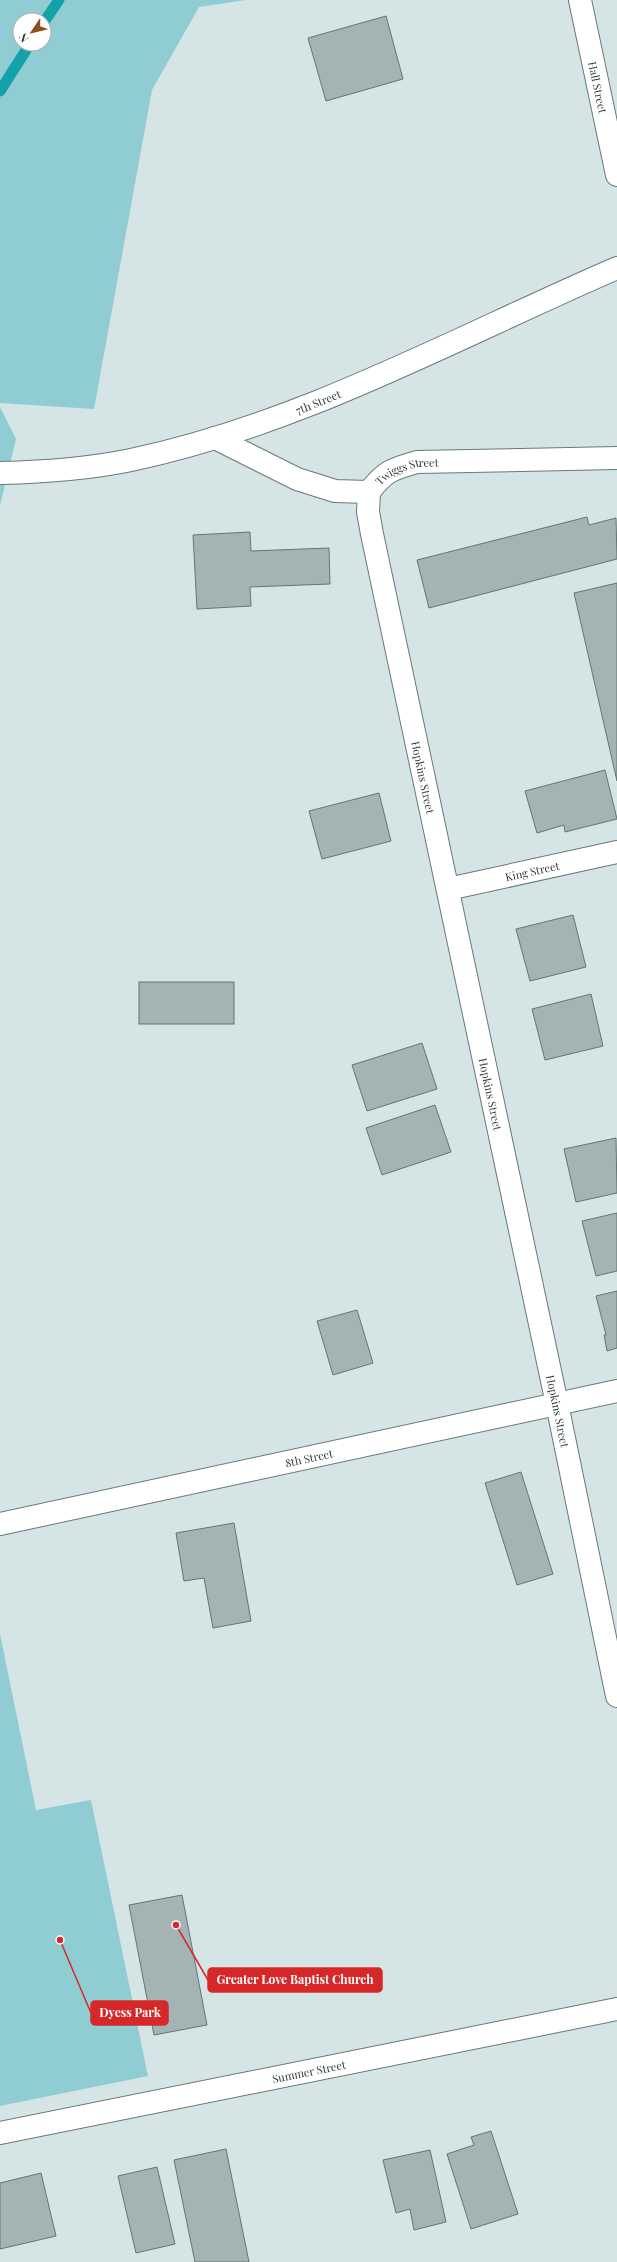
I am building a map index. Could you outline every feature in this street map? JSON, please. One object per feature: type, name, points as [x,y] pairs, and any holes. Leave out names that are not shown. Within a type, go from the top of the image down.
[{"type":"street","name":"Hall Street","points":[[580,0],[617,175]]},
{"type":"street","name":"7th Street","points":[[0,473],[74,469],[123,461],[215,438],[268,421],[344,391],[617,268]]},
{"type":"street","name":"Twiggs Street","points":[[215,438],[297,479],[335,491],[369,492],[381,476],[398,468],[417,462],[617,458]]},
{"type":"street","name":"Hopkins Street","points":[[369,492],[368,512],[372,534],[557,1404],[617,1696]]},
{"type":"street","name":"King Street","points":[[448,889],[617,852]]},
{"type":"street","name":"8th Street","points":[[0,1524],[617,1391]]},
{"type":"street","name":"Summer Street","points":[[0,2133],[617,2009]]},
{"type":"shaded area","points":[[0,0],[246,0],[199,7],[152,90],[94,409],[0,403]]},
{"type":"shaded area","points":[[0,407],[16,439],[0,506]]},
{"type":"shaded area","points":[[0,1634],[36,1810],[91,1800],[148,2076],[0,2106]]},
{"type":"building","points":[[386,16],[403,79],[326,101],[308,38]]},
{"type":"building","points":[[587,517],[589,525],[616,518],[617,559],[429,608],[417,560]]},
{"type":"building","points":[[250,532],[251,551],[329,548],[330,584],[250,587],[251,606],[197,609],[193,535]]},
{"type":"building","points":[[617,583],[617,781],[574,593]]},
{"type":"building","points":[[605,770],[617,819],[565,832],[564,825],[537,833],[525,791]]},
{"type":"building","points":[[379,793],[391,841],[322,859],[309,811]]},
{"type":"building","points":[[573,915],[586,967],[530,981],[516,929]]},
{"type":"building","points":[[139,982],[234,982],[234,1024],[139,1024]]},
{"type":"building","points":[[591,994],[603,1046],[545,1060],[532,1009]]},
{"type":"building","points":[[422,1043],[437,1089],[367,1111],[352,1065]]},
{"type":"building","points":[[435,1105],[451,1152],[382,1175],[366,1128]]},
{"type":"building","points":[[616,1138],[617,1193],[576,1202],[564,1149]]},
{"type":"building","points":[[617,1213],[617,1271],[596,1276],[582,1221]]},
{"type":"building","points":[[617,1291],[617,1348],[607,1351],[604,1335],[606,1335],[596,1296]]},
{"type":"building","points":[[357,1310],[373,1363],[333,1375],[317,1321]]},
{"type":"building","points":[[521,1472],[553,1574],[517,1585],[485,1483]]},
{"type":"building","points":[[234,1523],[251,1621],[213,1628],[204,1578],[184,1581],[176,1533]]},
{"type":"building","points":[[182,1895],[207,2025],[154,2035],[129,1905]]},
{"type":"building","points":[[491,2131],[518,2214],[471,2229],[447,2154],[474,2145],[471,2137]]},
{"type":"building","points":[[226,2149],[249,2262],[195,2262],[174,2160]]},
{"type":"building","points":[[430,2150],[446,2222],[414,2230],[410,2209],[396,2213],[383,2160]]},
{"type":"building","points":[[157,2167],[175,2244],[136,2253],[118,2176]]},
{"type":"building","points":[[41,2173],[56,2236],[0,2249],[0,2183]]},
{"type":"waterway","points":[[51,12],[59,0]]},
{"type":"waterway","points":[[0,91],[25,52]]},
{"type":"place","name":"Greater Love Baptist Church","points":[[176,1925]]},
{"type":"place","name":"Dyess Park","points":[[60,1940]]}]
